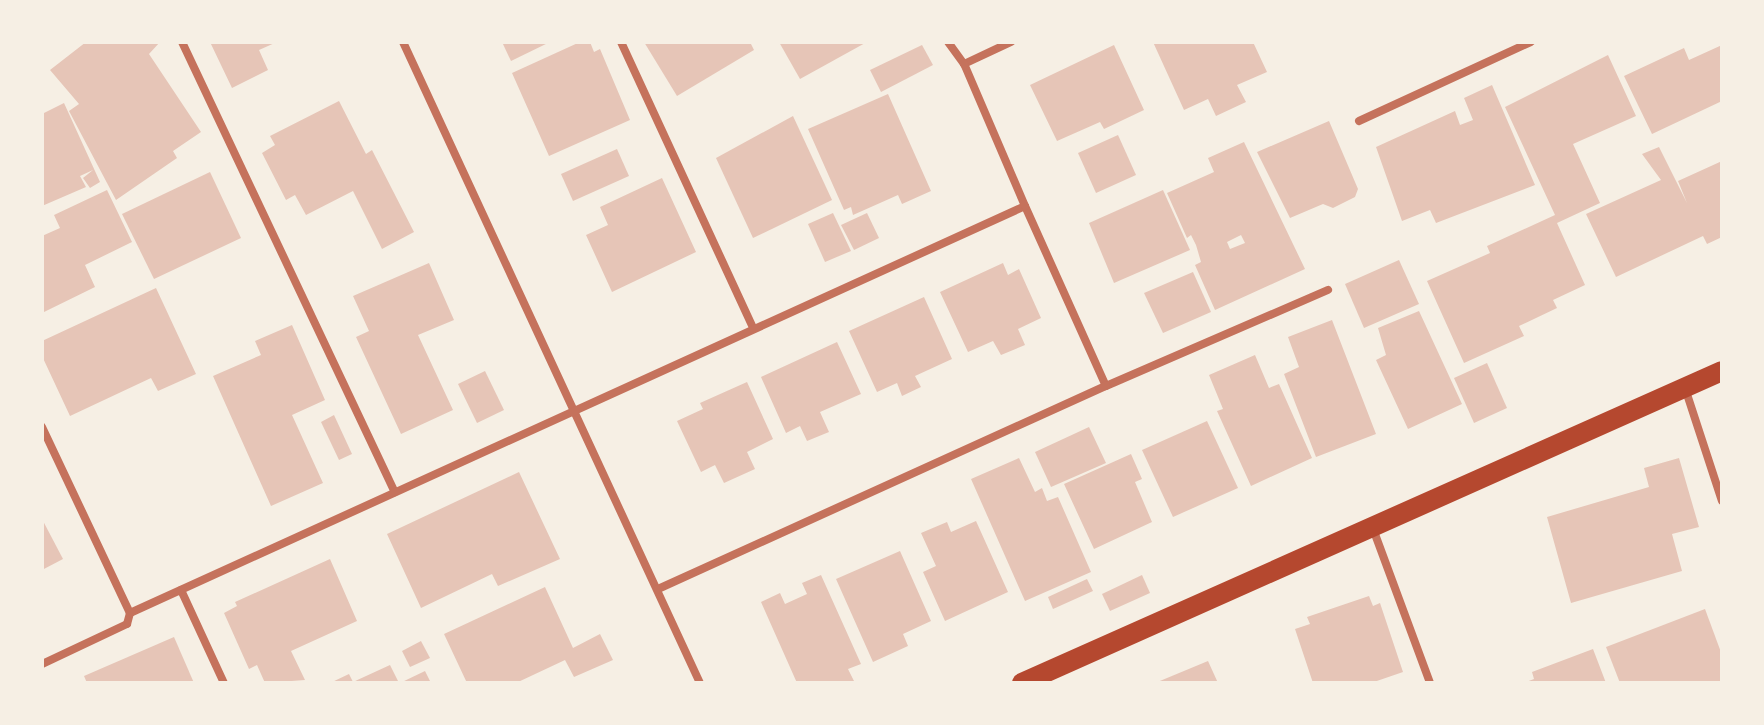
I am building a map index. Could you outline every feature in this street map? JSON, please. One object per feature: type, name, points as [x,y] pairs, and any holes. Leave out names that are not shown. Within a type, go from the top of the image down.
[{"type":"main road","points":[[1022,683],[1722,371]]},
{"type":"street","points":[[182,42],[395,492]]},
{"type":"street","points":[[403,42],[700,683]]},
{"type":"street","points":[[621,42],[752,326]]},
{"type":"street","points":[[948,42],[964,64],[1106,386]]},
{"type":"street","points":[[964,64],[1011,42]]},
{"type":"street","points":[[1359,121],[1531,42]]},
{"type":"street","points":[[130,613],[752,326],[1025,206]]},
{"type":"street","points":[[658,589],[1106,386],[1328,290]]},
{"type":"street","points":[[1685,387],[1722,501]]},
{"type":"street","points":[[42,427],[130,613],[127,624],[42,664]]},
{"type":"street","points":[[1372,526],[1430,683]]},
{"type":"street","points":[[181,590],[224,683]]},
{"type":"building","points":[[86,42],[160,42],[149,54],[201,132],[173,151],[177,158],[116,200],[69,111],[79,104],[50,70]]},
{"type":"building","points":[[210,42],[277,42],[259,50],[268,70],[232,88]]},
{"type":"building","points":[[502,42],[550,42],[511,61]]},
{"type":"building","points":[[580,42],[590,42],[594,52],[600,49],[630,120],[549,156],[512,73]]},
{"type":"building","points":[[644,42],[750,42],[754,50],[677,96]]},
{"type":"building","points":[[779,42],[867,42],[800,79]]},
{"type":"building","points":[[1153,42],[1253,42],[1267,72],[1237,85],[1246,102],[1216,116],[1208,99],[1184,110]]},
{"type":"building","points":[[922,45],[933,65],[881,92],[870,70]]},
{"type":"building","points":[[1114,45],[1144,110],[1104,129],[1100,122],[1057,141],[1030,85]]},
{"type":"building","points":[[1722,45],[1722,101],[1652,134],[1624,76],[1684,48],[1689,60]]},
{"type":"building","points":[[1608,55],[1636,116],[1573,144],[1600,203],[1557,223],[1585,285],[1553,300],[1557,308],[1519,326],[1524,336],[1464,363],[1427,281],[1490,253],[1487,246],[1555,215],[1505,107]]},
{"type":"building","points":[[1492,85],[1535,185],[1436,223],[1430,210],[1402,221],[1376,147],[1455,111],[1460,125],[1473,120],[1464,98]]},
{"type":"building","points":[[888,94],[931,191],[902,204],[898,195],[853,215],[851,207],[844,210],[808,129]]},
{"type":"building","points":[[339,101],[366,154],[372,150],[414,232],[382,249],[353,191],[306,215],[295,195],[286,200],[262,153],[275,145],[270,136]]},
{"type":"building","points":[[64,103],[100,182],[90,188],[83,178],[93,170],[80,176],[86,187],[42,206],[42,114]]},
{"type":"building","points":[[793,116],[832,200],[753,238],[716,158]]},
{"type":"building","points":[[1329,121],[1358,189],[1355,197],[1333,208],[1323,204],[1290,218],[1257,152]]},
{"type":"building","points":[[1118,135],[1136,175],[1096,193],[1078,153]]},
{"type":"building","points":[[1244,142],[1305,269],[1215,310],[1195,265],[1201,262],[1196,245],[1191,235],[1187,238],[1167,193],[1214,172],[1208,158]],"holes":[[[1241,235],[1245,243],[1230,249],[1227,242]]]},
{"type":"building","points":[[1659,147],[1687,203],[1678,181],[1722,161],[1722,237],[1707,244],[1703,236],[1616,277],[1586,214],[1661,180],[1642,154]]},
{"type":"building","points":[[617,149],[629,176],[573,201],[561,174]]},
{"type":"building","points":[[210,172],[241,238],[154,279],[122,214]]},
{"type":"building","points":[[662,178],[696,252],[612,292],[586,235],[608,225],[600,207]]},
{"type":"building","points":[[107,190],[132,242],[85,265],[95,287],[42,313],[42,236],[60,228],[54,215]]},
{"type":"building","points":[[1163,190],[1190,250],[1114,283],[1089,223]]},
{"type":"building","points":[[833,213],[851,251],[825,262],[808,224]]},
{"type":"building","points":[[867,213],[879,238],[854,250],[841,225]]},
{"type":"building","points":[[1399,260],[1419,304],[1364,328],[1345,284]]},
{"type":"building","points":[[429,263],[454,320],[418,335],[453,410],[401,434],[356,337],[369,331],[353,296]]},
{"type":"building","points":[[1003,263],[1008,275],[1019,269],[1041,318],[1018,329],[1025,345],[1001,355],[993,341],[968,352],[940,292]]},
{"type":"building","points":[[1193,272],[1211,312],[1163,333],[1144,293]]},
{"type":"building","points":[[156,288],[196,374],[158,391],[151,378],[70,416],[42,356],[42,341]]},
{"type":"building","points":[[924,297],[952,359],[915,376],[921,387],[902,396],[897,383],[877,392],[849,331]]},
{"type":"building","points":[[1419,311],[1462,404],[1408,429],[1376,360],[1386,355],[1378,328]]},
{"type":"building","points":[[1332,320],[1376,434],[1316,457],[1284,374],[1299,367],[1288,337]]},
{"type":"building","points":[[292,325],[325,400],[292,415],[323,483],[271,506],[213,376],[261,355],[255,341]]},
{"type":"building","points":[[837,342],[861,394],[820,412],[829,432],[807,441],[800,426],[786,433],[761,377]]},
{"type":"building","points":[[1255,355],[1269,388],[1279,384],[1312,458],[1251,486],[1217,411],[1223,409],[1209,375]]},
{"type":"building","points":[[1487,363],[1507,408],[1474,423],[1454,378]]},
{"type":"building","points":[[485,371],[504,410],[477,423],[458,384]]},
{"type":"building","points":[[747,382],[773,439],[747,452],[755,469],[724,483],[715,465],[701,472],[677,421],[703,409],[700,403]]},
{"type":"building","points":[[334,415],[352,454],[339,460],[321,422]]},
{"type":"building","points":[[1207,421],[1238,488],[1173,517],[1142,450]]},
{"type":"building","points":[[1089,427],[1106,463],[1051,487],[1035,452]]},
{"type":"building","points":[[1131,454],[1142,479],[1135,482],[1152,522],[1094,549],[1064,484]]},
{"type":"building","points":[[1019,458],[1035,492],[1042,488],[1047,501],[1058,497],[1091,572],[1025,601],[971,479]]},
{"type":"building","points":[[1679,458],[1699,527],[1672,534],[1682,571],[1571,603],[1547,517],[1649,487],[1644,468]]},
{"type":"building","points":[[519,472],[560,559],[498,586],[492,574],[421,608],[387,534]]},
{"type":"building","points":[[42,519],[63,559],[42,570]]},
{"type":"building","points":[[976,521],[1008,592],[945,621],[923,572],[936,566],[921,533],[947,522],[951,532]]},
{"type":"building","points":[[900,551],[931,621],[903,634],[908,646],[873,662],[836,579]]},
{"type":"building","points":[[330,559],[357,621],[291,651],[305,680],[265,683],[257,665],[249,669],[224,613],[237,606],[235,602]]},
{"type":"building","points":[[821,575],[861,664],[848,669],[855,683],[797,683],[761,602],[780,593],[785,604],[807,594],[802,583]]},
{"type":"building","points":[[1142,575],[1150,593],[1110,611],[1102,594]]},
{"type":"building","points":[[1087,579],[1093,591],[1053,609],[1048,597]]},
{"type":"building","points":[[545,587],[573,648],[600,634],[613,660],[574,677],[565,660],[516,683],[467,683],[444,634]]},
{"type":"building","points":[[1369,596],[1373,606],[1380,603],[1403,672],[1371,683],[1313,683],[1295,629],[1310,624],[1307,617]]},
{"type":"building","points":[[1705,609],[1722,655],[1722,683],[1620,683],[1606,647]]},
{"type":"building","points":[[174,637],[194,683],[87,683],[84,676]]},
{"type":"building","points":[[421,641],[430,658],[410,667],[402,651]]},
{"type":"building","points":[[1593,649],[1606,683],[1523,683],[1534,679],[1532,672]]},
{"type":"building","points":[[1208,661],[1218,683],[1155,683]]},
{"type":"building","points":[[390,665],[399,683],[330,683],[349,674],[353,682]]},
{"type":"building","points":[[425,671],[431,683],[400,683]]}]
